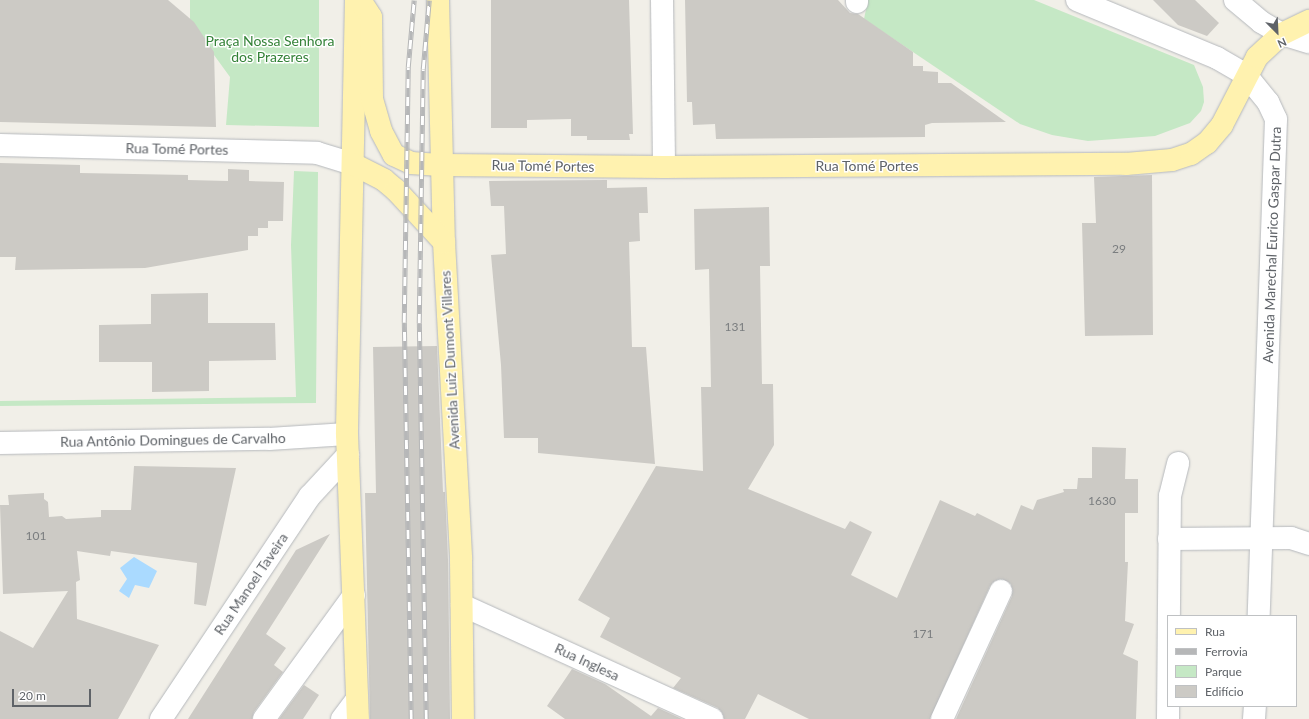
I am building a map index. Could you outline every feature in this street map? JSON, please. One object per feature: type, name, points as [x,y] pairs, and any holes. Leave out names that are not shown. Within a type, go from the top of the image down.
[{"type":"main road","points":[[356,0],[347,444],[358,709]]},
{"type":"main road","name":"Rua Tomé Portes","points":[[360,0],[371,17],[372,99],[380,131],[394,155],[411,163],[443,165],[664,167],[1126,164],[1172,160],[1191,154],[1207,143],[1222,124],[1246,75],[1257,57],[1282,34],[1309,21]]},
{"type":"main road","name":"Avenida Luiz Dumont Villares","points":[[438,0],[444,242],[462,605],[463,719]]},
{"type":"main road","points":[[353,164],[374,174],[396,190],[444,242]]},
{"type":"street","points":[[662,0],[664,167]]},
{"type":"street","name":"Avenida Marechal Eurico Gaspar Dutra","points":[[1077,0],[1217,58],[1246,75],[1268,102],[1276,119],[1258,615]]},
{"type":"street","points":[[1235,0],[1256,18],[1282,34],[1309,42]]},
{"type":"street","name":"Rua Tomé Portes","points":[[0,145],[317,152],[353,164]]},
{"type":"street","name":"Rua Antônio Domingues de Carvalho","points":[[0,443],[269,439],[347,444]]},
{"type":"street","name":"Rua Manoel Taveira","points":[[161,719],[310,496],[347,444]]},
{"type":"street","points":[[1169,615],[1170,496],[1178,463]]},
{"type":"street","points":[[1169,539],[1303,539]]},
{"type":"street","points":[[942,719],[1001,591]]},
{"type":"street","points":[[264,719],[354,595]]},
{"type":"street","name":"Rua Inglesa","points":[[462,605],[712,719]]},
{"type":"street","points":[[1168,707],[1168,719]]},
{"type":"street","points":[[1254,719],[1255,707]]},
{"type":"street","points":[[342,719],[358,709]]},
{"type":"green space","name":"Praça Nossa Senhora dos Prazeres","points":[[190,0],[319,0],[319,127],[226,125],[230,77],[190,22]]},
{"type":"green space","points":[[868,0],[1034,0],[1194,65],[1203,87],[1204,102],[1201,111],[1190,123],[1155,136],[1088,141],[1052,135],[1020,124],[864,19]]},
{"type":"green space","points":[[294,171],[318,172],[316,403],[0,406],[0,401],[296,397],[291,245]]},
{"type":"water","points":[[134,557],[157,571],[149,588],[135,585],[129,598],[119,591],[127,579],[120,568]]},
{"type":"building","points":[[0,0],[168,0],[194,22],[214,52],[216,127],[0,122]]},
{"type":"building","points":[[491,0],[629,0],[633,134],[629,134],[630,140],[587,140],[587,136],[571,136],[571,119],[527,120],[527,128],[491,128]]},
{"type":"building","points":[[685,0],[838,0],[850,13],[858,14],[913,52],[913,66],[923,66],[923,71],[938,72],[938,83],[951,83],[1006,122],[932,123],[925,125],[925,137],[716,139],[715,124],[693,125],[692,102],[687,102]]},
{"type":"building","points":[[1153,0],[1195,0],[1219,23],[1207,36],[1178,25]]},
{"type":"building","points":[[0,163],[80,165],[80,173],[188,175],[188,180],[228,181],[228,169],[249,170],[249,181],[284,182],[283,221],[268,221],[268,228],[258,228],[258,236],[248,236],[248,250],[145,268],[15,270],[16,257],[0,257]]},
{"type":"building","points":[[1152,175],[1153,335],[1085,336],[1082,223],[1096,223],[1094,177]]},
{"type":"building","points":[[607,180],[607,188],[647,187],[648,213],[639,213],[640,241],[629,242],[632,347],[646,347],[655,464],[538,453],[538,438],[504,438],[501,365],[491,255],[506,254],[504,206],[491,206],[489,181]]},
{"type":"building","points":[[769,207],[770,266],[760,266],[762,384],[773,384],[774,445],[748,489],[845,529],[850,521],[872,532],[851,575],[897,598],[940,500],[975,516],[977,513],[1011,530],[1021,505],[1033,510],[1037,500],[1064,492],[1063,489],[1077,489],[1078,478],[1092,478],[1092,447],[1126,448],[1125,479],[1138,479],[1138,513],[1125,513],[1125,562],[1128,562],[1125,621],[1134,624],[1123,654],[1138,661],[1136,719],[956,719],[1012,596],[1011,584],[1000,579],[990,586],[930,719],[809,719],[758,694],[745,719],[724,719],[718,708],[673,688],[681,678],[600,637],[610,618],[578,600],[656,466],[703,471],[701,387],[711,387],[709,269],[695,270],[694,209]]},
{"type":"building","points":[[208,293],[208,323],[275,323],[276,360],[209,361],[209,391],[152,392],[152,362],[99,362],[99,325],[151,324],[151,294]]},
{"type":"building","points":[[437,346],[443,492],[445,492],[448,560],[450,719],[370,719],[365,493],[376,493],[373,347]]},
{"type":"building","points":[[134,466],[236,468],[206,606],[194,604],[197,563],[111,551],[110,556],[77,551],[80,580],[76,582],[77,619],[159,645],[118,719],[0,719],[0,631],[33,648],[68,591],[3,594],[0,505],[9,505],[8,495],[44,493],[44,499],[48,502],[49,517],[62,516],[66,519],[101,517],[101,510],[131,510]]},
{"type":"building","points":[[330,534],[266,634],[286,648],[274,665],[283,672],[254,712],[252,719],[188,719],[296,550]]},
{"type":"building","points":[[572,669],[605,684],[651,716],[658,708],[682,719],[565,719],[547,706]]},
{"type":"building","points":[[304,685],[319,695],[303,719],[279,719]]},
{"type":"railway","points":[[411,719],[404,322],[408,67],[414,0]]},
{"type":"railway","points":[[426,719],[419,323],[423,69],[429,0]]}]
